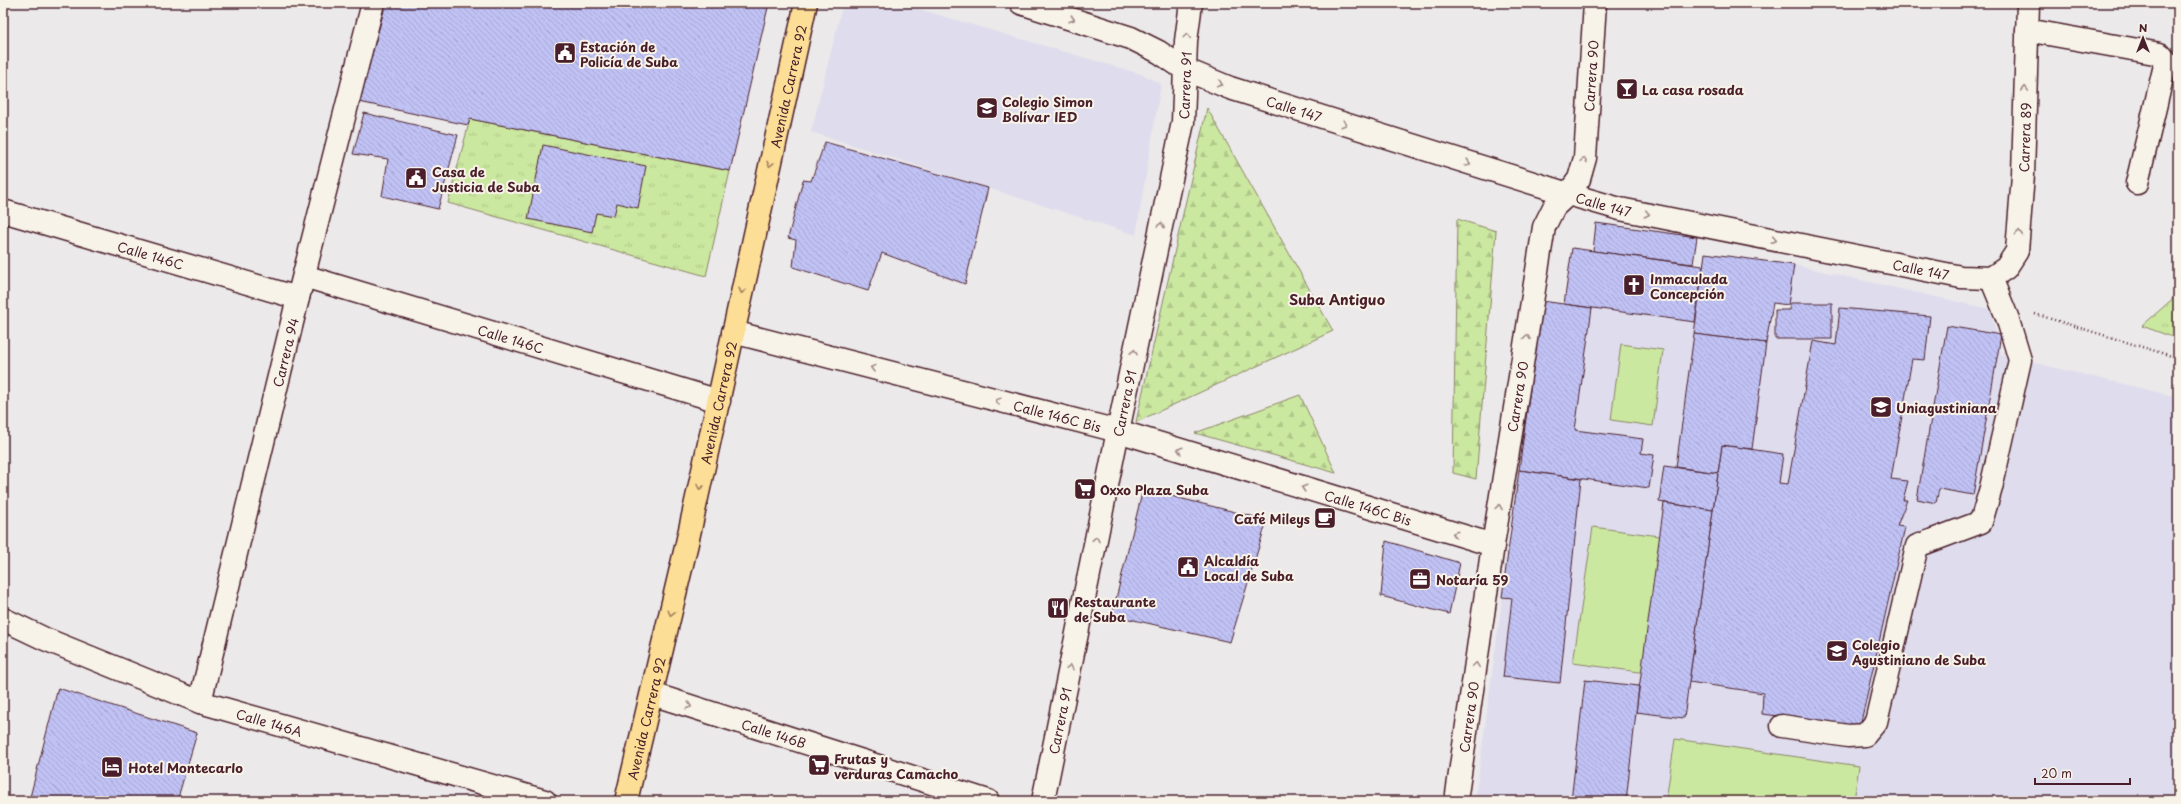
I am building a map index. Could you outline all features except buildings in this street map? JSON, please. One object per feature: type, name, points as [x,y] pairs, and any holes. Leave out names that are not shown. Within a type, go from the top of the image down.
[{"type":"main road","name":"Avenida Carrera 92","points":[[626,801],[719,400],[806,3]]},
{"type":"street","name":"Carrera 94","points":[[200,702],[298,298],[373,3]]},
{"type":"street","name":"Calle 147","points":[[1021,3],[1131,38],[1159,52],[1184,69],[1230,88],[1568,194],[1656,216],[1961,277],[1999,273]]},
{"type":"street","name":"Carrera 91","points":[[1044,801],[1118,432],[1183,122],[1184,69],[1191,3]]},
{"type":"street","name":"Carrera 90","points":[[1456,801],[1493,545],[1544,227],[1554,208],[1568,194],[1579,179],[1585,158],[1595,3]]},
{"type":"street","name":"Carrera 89","points":[[1999,273],[2018,251],[2028,3]]},
{"type":"street","points":[[2028,30],[2160,54],[2166,61],[2137,183]]},
{"type":"street","name":"Calle 146C","points":[[3,211],[298,298]]},
{"type":"street","points":[[1782,726],[1848,736],[1865,735],[1876,722],[1917,546],[1981,522],[1991,488],[2020,360],[2008,317],[1999,273]]},
{"type":"street","name":"Calle 146C","points":[[304,276],[719,400]]},
{"type":"street","name":"Calle 146C Bis","points":[[733,332],[1118,432],[1493,545]]},
{"type":"street","name":"Calle 146A","points":[[3,619],[46,639],[200,702],[545,801]]},
{"type":"street","name":"Calle 146B","points":[[652,694],[988,801]]},
{"type":"path","points":[[2031,313],[2178,358]]},
{"type":"shaded area","name":"Colegio Simon Bolívar IED","points":[[843,3],[898,3],[1144,75],[1161,84],[1136,235],[811,132]]},
{"type":"shaded area","name":"Colegio Agustiniano de Suba","points":[[1794,265],[1990,309],[2002,355],[2178,397],[2178,801],[1475,801],[1542,301],[1785,326]]},
{"type":"green space","points":[[1207,108],[1333,331],[1136,422]]},
{"type":"green space","points":[[470,119],[730,171],[706,276],[448,203]]},
{"type":"green space","points":[[1457,219],[1496,231],[1476,479],[1453,473]]},
{"type":"green space","points":[[2178,294],[2178,339],[2142,326]]},
{"type":"green space","points":[[1621,344],[1663,350],[1653,426],[1611,420]]},
{"type":"green space","points":[[1300,395],[1336,473],[1195,433]]},
{"type":"green space","points":[[1593,527],[1666,537],[1647,673],[1573,663]]},
{"type":"green space","points":[[1675,739],[1859,766],[1854,801],[1666,801]]},
{"type":"place","name":"Estación de Policía de Suba","points":[[565,53]]},
{"type":"place","name":"La casa rosada","points":[[1627,89]]},
{"type":"place","name":"Colegio Simon Bolívar IED","points":[[987,108]]},
{"type":"place","name":"Casa de Justicia de Suba","points":[[416,178]]},
{"type":"place","name":"Inmaculada Concepción","points":[[1634,285]]},
{"type":"place","name":"Uniagustiniana","points":[[1881,407]]},
{"type":"place","name":"Oxxo Plaza Suba","points":[[1085,489]]},
{"type":"place","name":"Café Mileys","points":[[1325,518]]},
{"type":"place","name":"Alcaldía Local de Suba","points":[[1188,567]]},
{"type":"place","name":"Notaría 59","points":[[1420,579]]},
{"type":"place","name":"Restaurante de Suba","points":[[1058,608]]},
{"type":"place","name":"Colegio Agustiniano de Suba","points":[[1837,651]]},
{"type":"place","name":"Frutas y verduras Camacho","points":[[819,765]]},
{"type":"place","name":"Hotel Montecarlo","points":[[112,767]]},
{"type":"district","name":"Suba Antiguo","points":[[1337,299]]}]
